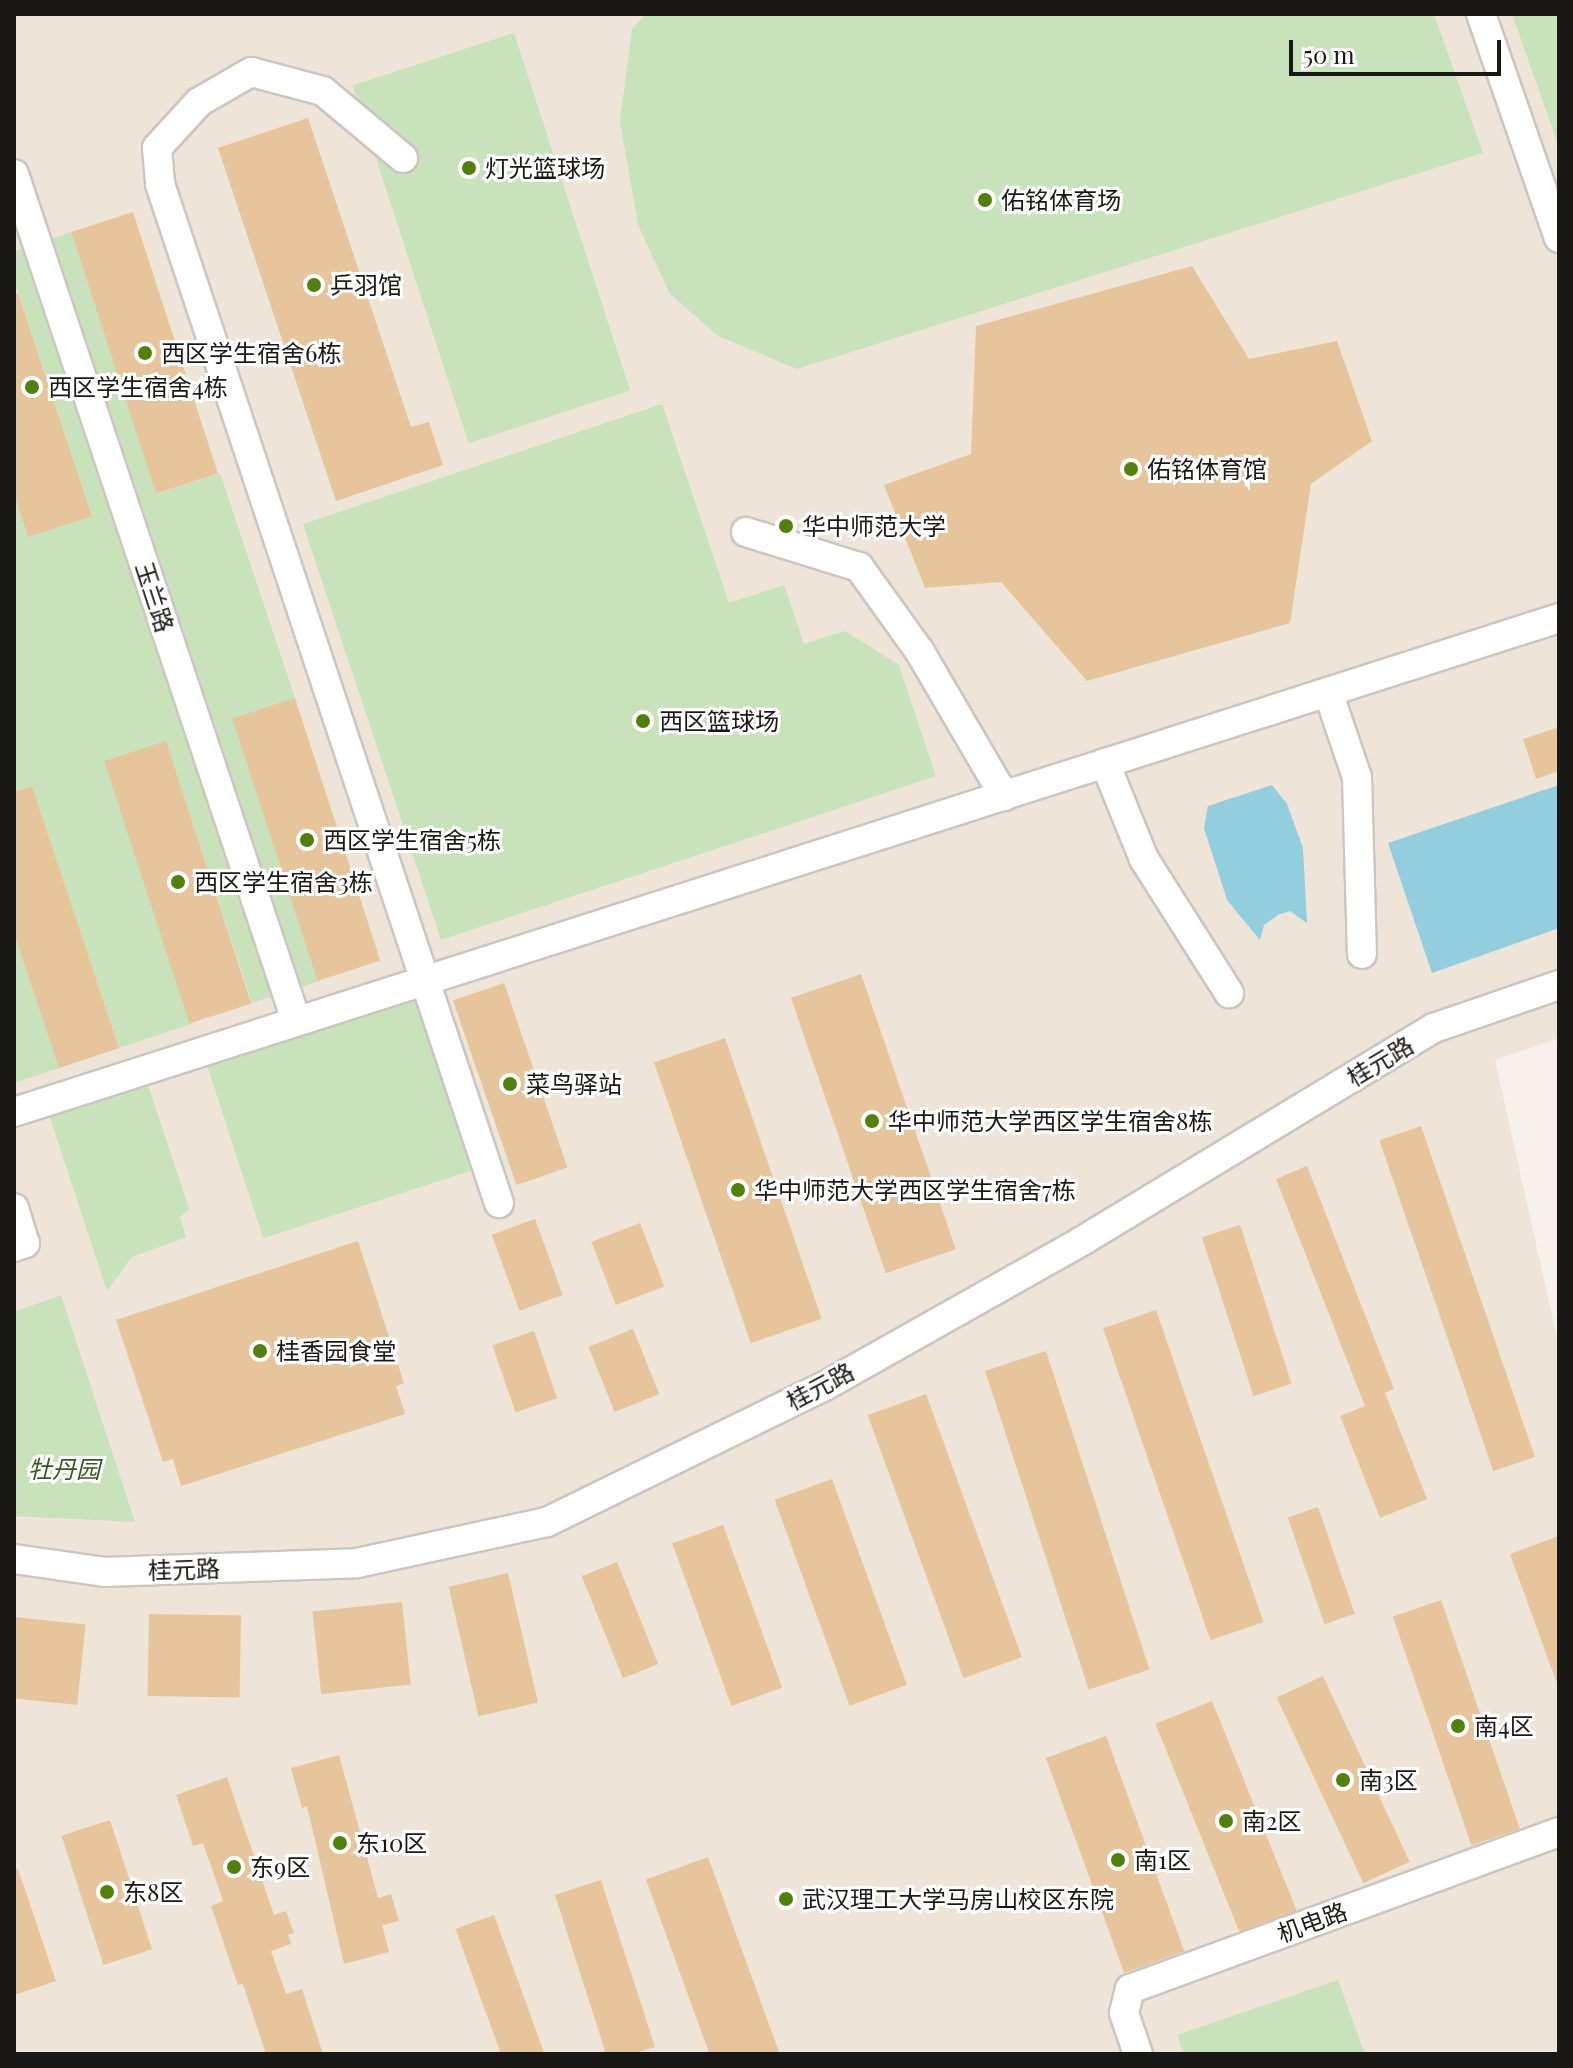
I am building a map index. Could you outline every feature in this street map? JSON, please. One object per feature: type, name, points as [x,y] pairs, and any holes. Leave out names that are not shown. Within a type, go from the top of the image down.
[{"type":"street","points":[[1481,14],[1559,238]]},
{"type":"street","points":[[403,158],[323,91],[251,72],[199,102],[157,148],[160,184],[499,1203]]},
{"type":"street","name":"玉兰路","points":[[14,174],[296,1020]]},
{"type":"street","points":[[746,532],[859,567],[920,652],[1004,796]]},
{"type":"street","points":[[14,1112],[1559,618]]},
{"type":"street","points":[[1328,692],[1357,777],[1362,954]]},
{"type":"street","points":[[1105,763],[1144,859],[1229,993]]},
{"type":"street","name":"桂元路","points":[[14,1559],[104,1572],[357,1563],[547,1522],[823,1387],[1082,1241],[1434,1028],[1559,985]]},
{"type":"street","points":[[14,1208],[20,1245]]},
{"type":"street","name":"机电路","points":[[1138,2054],[1124,2013],[1130,1989],[1559,1832]]},
{"type":"shaded area","name":"华中师范大学","points":[[14,14],[1559,14],[1559,1038],[1495,1060],[1559,1347],[1559,2054],[14,2054]]},
{"type":"green space","name":"佑铭体育场","points":[[646,14],[1434,14],[1483,153],[797,369],[718,336],[670,294],[638,225],[620,121],[632,29]]},
{"type":"green space","points":[[1512,14],[1559,14],[1559,147]]},
{"type":"green space","name":"灯光篮球场","points":[[514,33],[630,391],[469,443],[352,86]]},
{"type":"green space","points":[[71,232],[157,494],[220,473],[295,698],[233,720],[320,981],[252,1003],[166,742],[191,1024],[119,1048],[32,786],[14,792],[14,493],[29,536],[92,515],[14,280],[14,251]]},
{"type":"green space","name":"西区篮球场","points":[[662,404],[729,603],[784,585],[804,644],[845,631],[899,665],[936,776],[441,940],[303,524]]},
{"type":"green space","points":[[14,933],[59,1068],[14,1083]]},
{"type":"green space","points":[[419,993],[476,1169],[263,1238],[206,1062]]},
{"type":"green space","points":[[147,1082],[189,1209],[180,1217],[186,1237],[132,1257],[107,1291],[49,1115]]},
{"type":"green space","name":"牡丹园","points":[[61,1295],[135,1522],[14,1516],[14,1312]]},
{"type":"green space","points":[[1338,1980],[1365,2054],[1184,2054],[1177,2035]]},
{"type":"water","points":[[1272,785],[1287,804],[1303,848],[1307,923],[1290,911],[1278,915],[1264,925],[1260,940],[1227,900],[1204,828],[1208,806]]},
{"type":"water","points":[[1559,785],[1559,928],[1432,973],[1388,843]]},
{"type":"building","name":"乒羽馆","points":[[308,118],[411,427],[429,422],[443,465],[336,501],[218,148]]},
{"type":"building","name":"西区学生宿舍6栋","points":[[133,212],[218,474],[156,494],[71,232]]},
{"type":"building","name":"佑铭体育馆","points":[[1192,266],[1249,359],[1337,341],[1372,441],[1311,484],[1290,623],[1087,681],[1001,582],[925,588],[884,485],[971,454],[976,326]]},
{"type":"building","name":"西区学生宿舍4栋","points":[[18,293],[92,516],[28,537],[14,493],[14,294]]},
{"type":"building","name":"西区学生宿舍5栋","points":[[295,698],[380,960],[318,981],[232,718]]},
{"type":"building","points":[[1559,727],[1559,771],[1536,779],[1523,739]]},
{"type":"building","name":"西区学生宿舍3栋","points":[[166,741],[251,1003],[189,1024],[104,761]]},
{"type":"building","points":[[32,786],[119,1048],[59,1068],[14,933],[14,792]]},
{"type":"building","name":"华中师范大学西区学生宿舍8栋","points":[[861,974],[956,1249],[886,1273],[791,998]]},
{"type":"building","name":"菜鸟驿站","points":[[504,983],[567,1167],[516,1185],[453,1001]]},
{"type":"building","name":"华中师范大学西区学生宿舍7栋","points":[[725,1038],[822,1319],[751,1343],[654,1062]]},
{"type":"building","points":[[1421,1126],[1535,1457],[1493,1471],[1379,1140]]},
{"type":"building","points":[[1307,1166],[1394,1389],[1385,1393],[1427,1499],[1380,1518],[1340,1416],[1365,1406],[1276,1179]]},
{"type":"building","points":[[535,1219],[563,1295],[519,1311],[492,1235]]},
{"type":"building","points":[[640,1223],[664,1286],[616,1305],[591,1242]]},
{"type":"building","points":[[1240,1225],[1292,1384],[1254,1396],[1202,1237]]},
{"type":"building","name":"桂香园食堂","points":[[358,1241],[404,1383],[396,1386],[405,1414],[181,1486],[173,1459],[163,1462],[116,1320]]},
{"type":"building","points":[[1156,1310],[1263,1622],[1210,1640],[1103,1328]]},
{"type":"building","points":[[633,1329],[659,1394],[615,1412],[588,1347]]},
{"type":"building","points":[[534,1331],[557,1398],[516,1412],[492,1345]]},
{"type":"building","points":[[1046,1351],[1150,1670],[1089,1689],[985,1371]]},
{"type":"building","points":[[926,1394],[1022,1657],[964,1678],[868,1415]]},
{"type":"building","points":[[832,1479],[907,1685],[850,1706],[775,1500]]},
{"type":"building","points":[[1318,1507],[1355,1614],[1325,1624],[1288,1517]]},
{"type":"building","points":[[723,1525],[782,1688],[731,1706],[672,1543]]},
{"type":"building","points":[[1559,1536],[1559,1680],[1556,1681],[1510,1554]]},
{"type":"building","points":[[617,1562],[658,1664],[623,1678],[582,1576]]},
{"type":"building","points":[[508,1573],[538,1703],[478,1716],[449,1587]]},
{"type":"building","name":"南4区","points":[[1441,1600],[1520,1829],[1472,1845],[1393,1617]]},
{"type":"building","points":[[402,1602],[411,1685],[321,1694],[312,1611]]},
{"type":"building","points":[[149,1614],[241,1616],[240,1698],[148,1696]]},
{"type":"building","points":[[14,1617],[86,1625],[77,1705],[14,1698]]},
{"type":"building","name":"南3区","points":[[1323,1676],[1410,1862],[1363,1883],[1277,1698]]},
{"type":"building","name":"南2区","points":[[1212,1701],[1297,1911],[1240,1933],[1155,1724]]},
{"type":"building","name":"南1区","points":[[1106,1736],[1184,1951],[1124,1973],[1046,1758]]},
{"type":"building","name":"东10区","points":[[339,1755],[378,1898],[391,1894],[399,1921],[382,1925],[389,1952],[344,1964],[307,1806],[302,1808],[291,1768]]},
{"type":"building","name":"东9区","points":[[227,1777],[274,1915],[286,1911],[294,1933],[288,1935],[291,1944],[271,1951],[286,1994],[302,1989],[323,2054],[266,2054],[243,1984],[238,1985],[211,1906],[223,1901],[203,1843],[193,1846],[176,1795]]},
{"type":"building","name":"东8区","points":[[110,1820],[152,1949],[104,1965],[61,1836]]},
{"type":"building","points":[[708,1857],[780,2054],[709,2054],[646,1880]]},
{"type":"building","points":[[18,1869],[56,1981],[14,1995],[14,1870]]},
{"type":"building","points":[[601,1880],[655,2047],[632,2054],[606,2054],[555,1895]]},
{"type":"building","points":[[494,1915],[545,2054],[501,2054],[455,1929]]},
{"type":"place","name":"灯光篮球场","points":[[469,168]]},
{"type":"place","name":"佑铭体育场","points":[[985,200]]},
{"type":"place","name":"乒羽馆","points":[[314,285]]},
{"type":"place","name":"西区学生宿舍6栋","points":[[145,353]]},
{"type":"place","name":"西区学生宿舍4栋","points":[[32,387]]},
{"type":"place","name":"佑铭体育馆","points":[[1131,469]]},
{"type":"place","name":"华中师范大学","points":[[786,526]]},
{"type":"place","name":"西区篮球场","points":[[643,721]]},
{"type":"place","name":"西区学生宿舍5栋","points":[[307,840]]},
{"type":"place","name":"西区学生宿舍3栋","points":[[178,882]]},
{"type":"place","name":"菜鸟驿站","points":[[510,1084]]},
{"type":"place","name":"华中师范大学西区学生宿舍8栋","points":[[872,1121]]},
{"type":"place","name":"华中师范大学西区学生宿舍7栋","points":[[738,1190]]},
{"type":"place","name":"桂香园食堂","points":[[260,1351]]},
{"type":"place","name":"南4区","points":[[1458,1726]]},
{"type":"place","name":"南3区","points":[[1343,1780]]},
{"type":"place","name":"南2区","points":[[1226,1821]]},
{"type":"place","name":"东10区","points":[[340,1843]]},
{"type":"place","name":"南1区","points":[[1118,1860]]},
{"type":"place","name":"东9区","points":[[234,1867]]},
{"type":"place","name":"东8区","points":[[107,1892]]},
{"type":"place","name":"武汉理工大学马房山校区东院","points":[[786,1899]]}]
